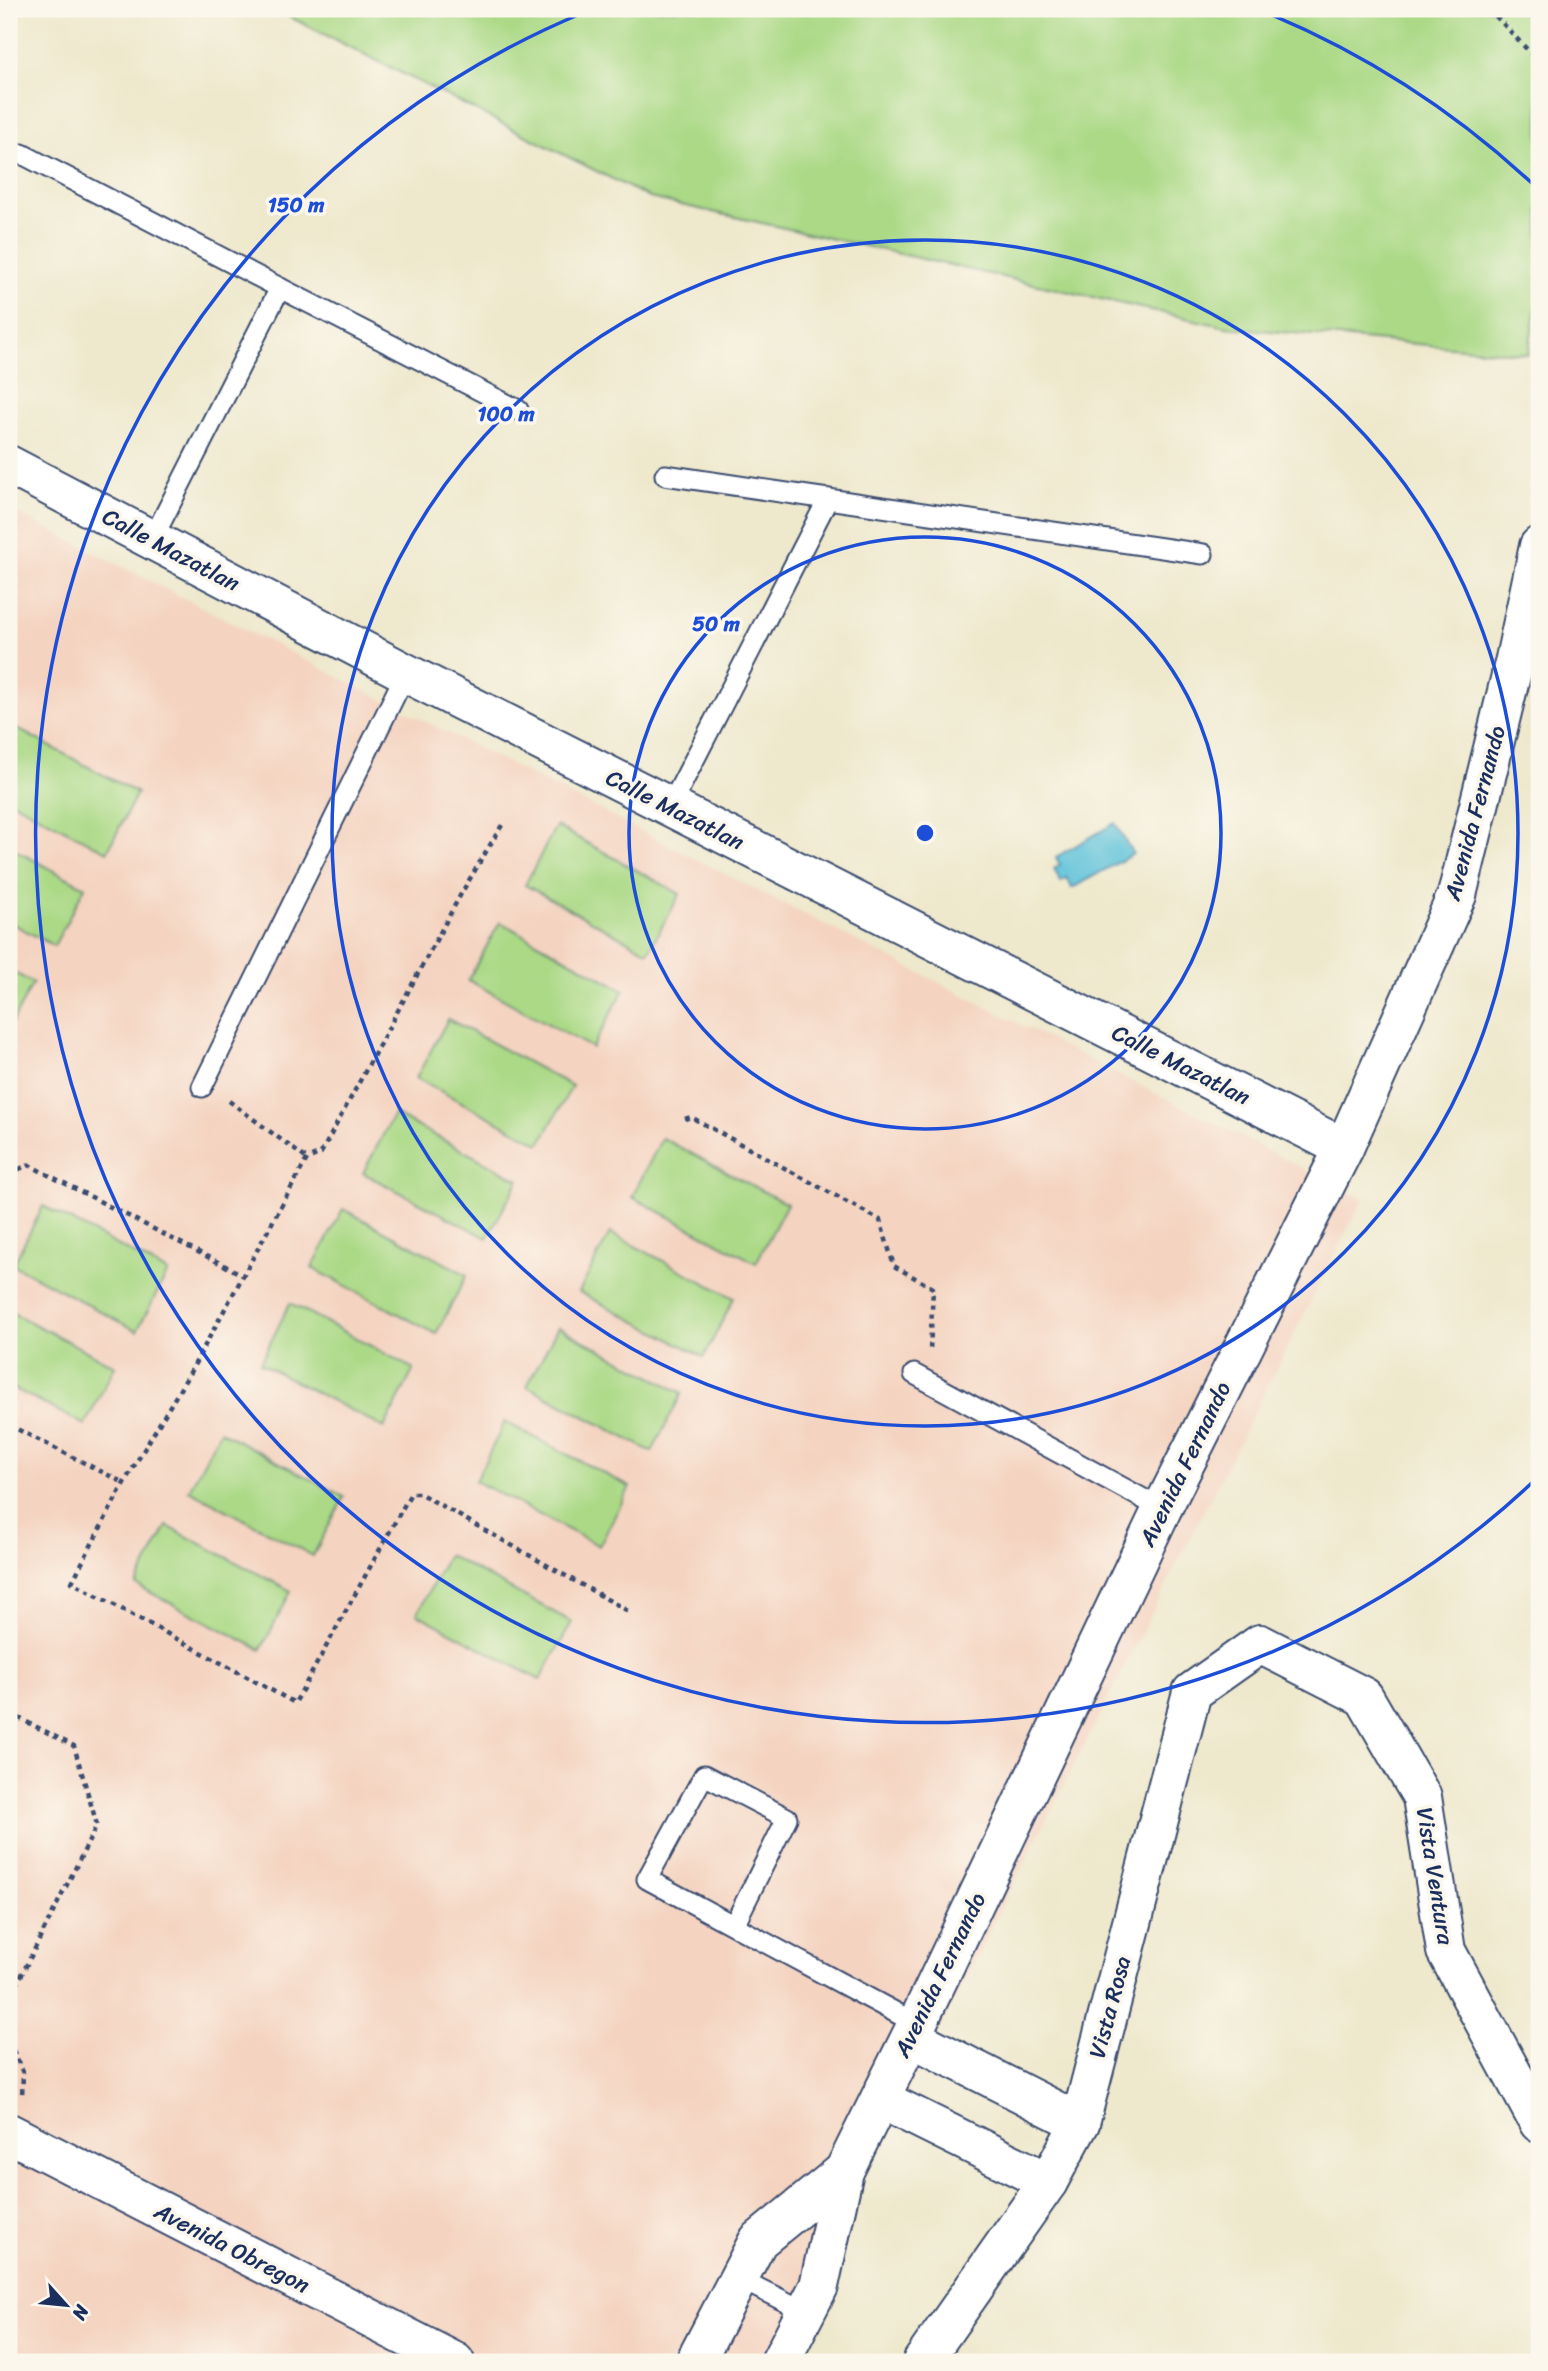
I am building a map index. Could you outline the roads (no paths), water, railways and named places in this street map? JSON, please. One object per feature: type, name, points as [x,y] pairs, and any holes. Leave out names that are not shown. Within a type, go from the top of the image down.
[{"type":"street","name":"Calle Mazatlan","points":[[9,465],[406,673],[1344,1148]]},
{"type":"street","name":"Avenida Fernando","points":[[780,2362],[819,2286],[844,2171],[1162,1509],[1344,1148],[1457,895],[1515,659],[1539,546]]},
{"type":"street","name":"Vista Rosa","points":[[922,2362],[1048,2182],[1080,2123],[1192,1692],[1260,1644]]},
{"type":"street","name":"Vista Ventura","points":[[1260,1644],[1364,1697],[1422,1797],[1446,1951],[1539,2123]]},
{"type":"street","points":[[914,2030],[1080,2123]]},
{"type":"street","points":[[880,2099],[1048,2182]]},
{"type":"street","name":"Avenida Obregon","points":[[14,2136],[455,2362]]},
{"type":"street","points":[[695,2362],[758,2241],[844,2171]]},
{"type":"lane","points":[[22,154],[518,410]]},
{"type":"lane","points":[[152,540],[280,288]]},
{"type":"lane","points":[[665,474],[1203,554]]},
{"type":"lane","points":[[670,807],[828,499]]},
{"type":"lane","points":[[203,1085],[406,673]]},
{"type":"lane","points":[[922,1378],[1162,1509]]},
{"type":"lane","points":[[734,1925],[787,1818],[704,1775],[647,1879],[734,1925],[914,2030]]},
{"type":"lane","points":[[738,2278],[806,2312]]},
{"type":"water","points":[[1115,823],[1133,854],[1072,888],[1067,878],[1061,882],[1054,869],[1060,865],[1056,857]]}]
